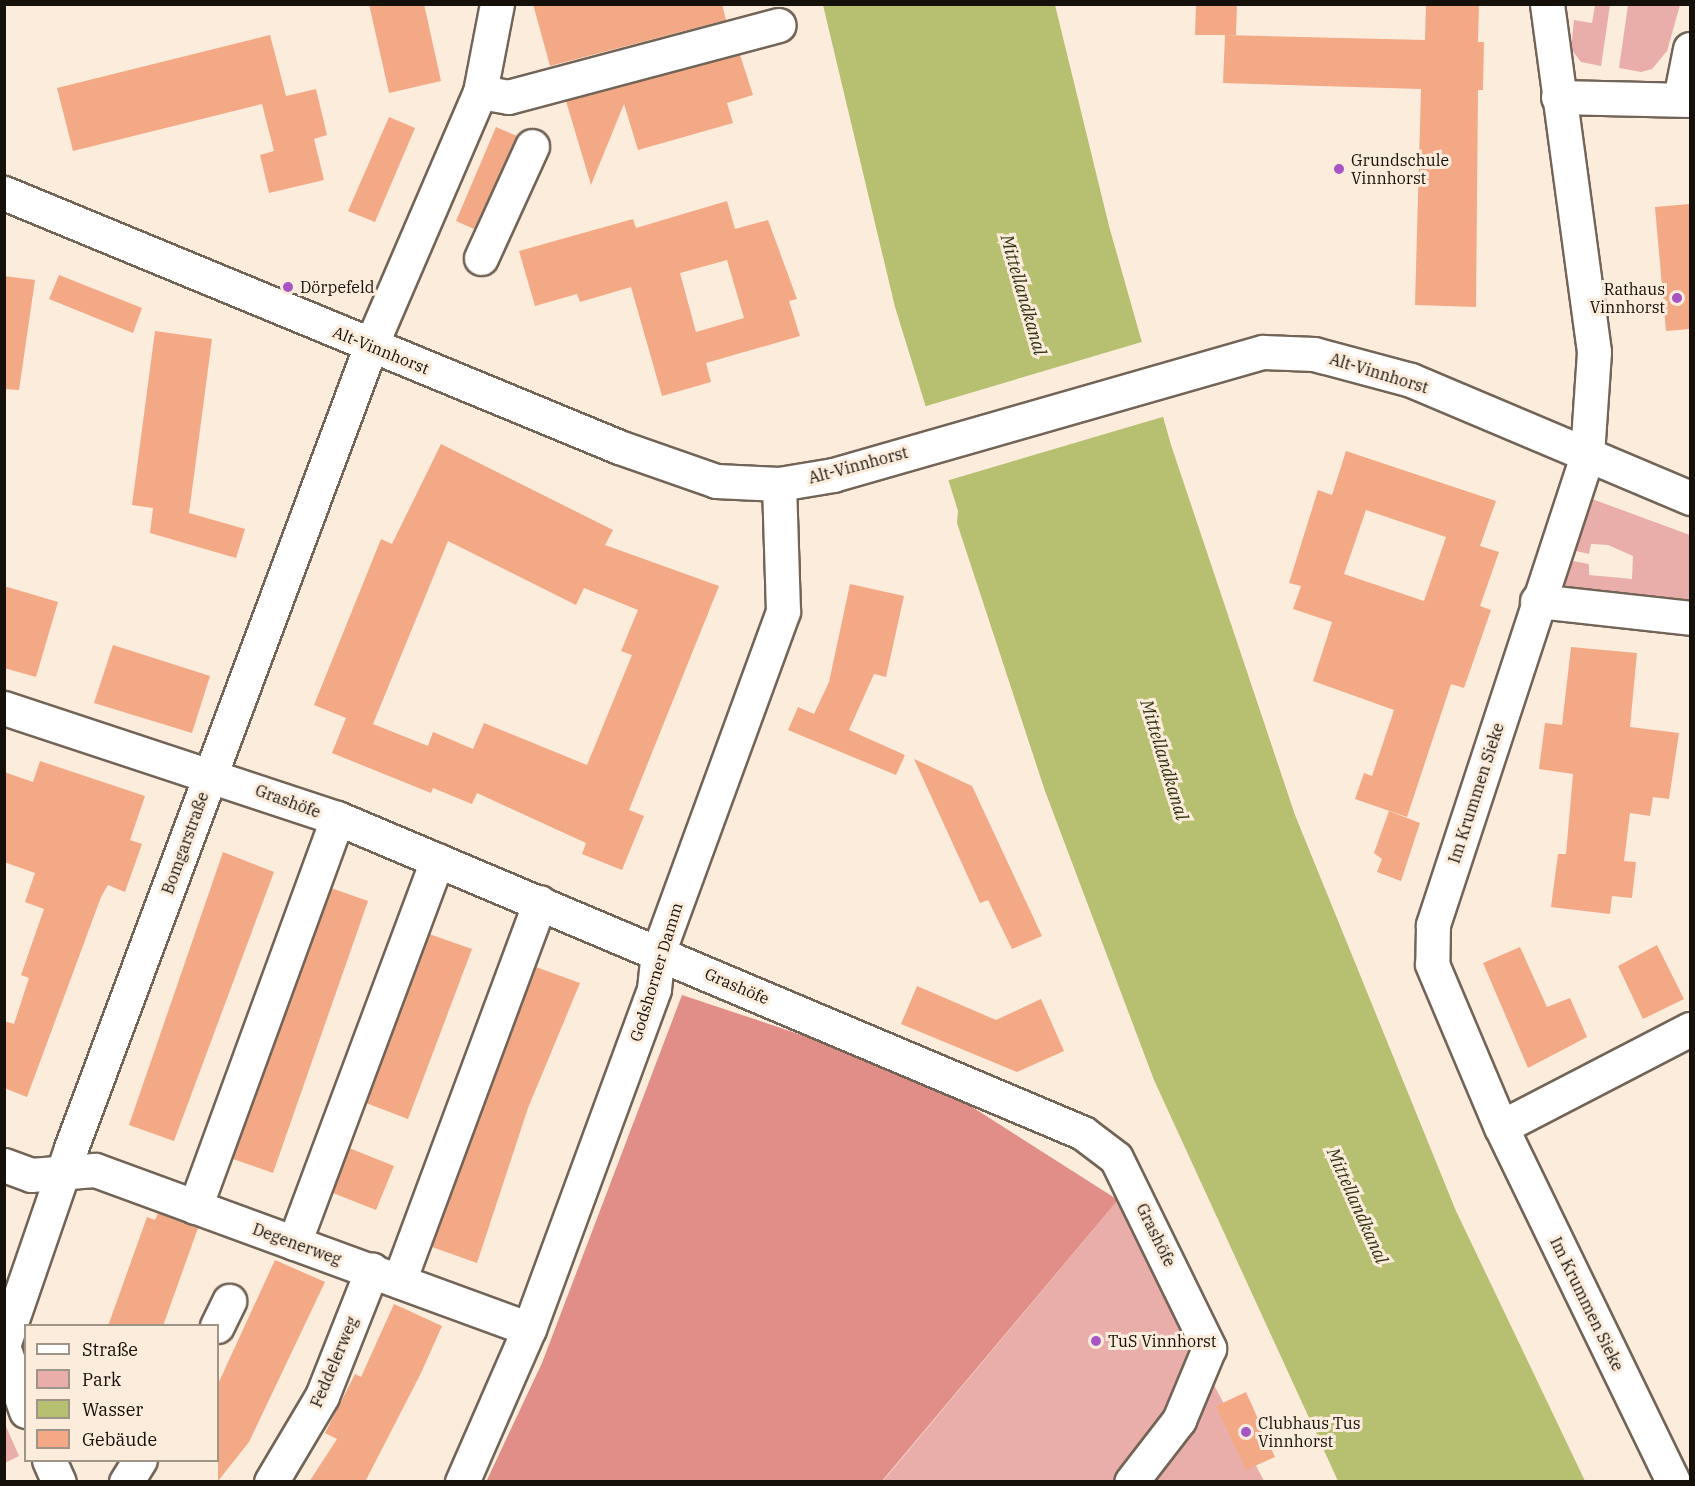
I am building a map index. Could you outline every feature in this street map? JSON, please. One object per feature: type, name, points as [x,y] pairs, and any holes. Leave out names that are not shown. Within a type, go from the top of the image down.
[{"type":"street","points":[[371,345],[480,92],[497,4]]},
{"type":"street","name":"Im Krummen Sieke","points":[[1547,4],[1594,352],[1587,456],[1537,602],[1430,941],[1432,964],[1501,1127],[1677,1471]]},
{"type":"street","points":[[480,92],[508,97],[779,26]]},
{"type":"street","points":[[1558,97],[1685,99],[1690,49]]},
{"type":"street","points":[[481,258],[532,146]]},
{"type":"street","name":"Alt-Vinnhorst","points":[[4,193],[665,465],[716,481],[779,483],[891,457],[1183,370],[1263,352],[1314,354],[1411,380],[1690,498]]},
{"type":"street","name":"Bomgarstraße","points":[[4,1343],[63,1173],[371,345]]},
{"type":"street","name":"Godshorner Damm","points":[[462,1482],[530,1329],[654,989],[658,952],[783,611],[779,483]]},
{"type":"street","points":[[1537,602],[1690,618]]},
{"type":"street","name":"Grashöfe","points":[[4,708],[211,772],[337,818],[1083,1133],[1116,1158],[1209,1348],[1179,1420],[1131,1482]]},
{"type":"street","points":[[195,1207],[337,818]]},
{"type":"street","points":[[294,1244],[437,860]]},
{"type":"street","name":"Feddelerweg","points":[[272,1482],[322,1396],[385,1276],[540,902]]},
{"type":"street","points":[[1501,1127],[1690,1029]]},
{"type":"street","name":"Degenerweg","points":[[4,1165],[31,1175],[95,1170],[530,1329]]},
{"type":"street","points":[[4,1349],[24,1405]]},
{"type":"street","points":[[49,1462],[59,1482]]},
{"type":"street","points":[[126,1482],[139,1462]]},
{"type":"green space","points":[[1595,5],[1610,5],[1601,66],[1581,62],[1571,49],[1574,20],[1592,23]]},
{"type":"green space","points":[[1628,5],[1680,5],[1667,51],[1652,69],[1641,72],[1619,68]]},
{"type":"green space","points":[[1592,499],[1690,535],[1690,604],[1563,588],[1573,561],[1589,564],[1589,575],[1632,579],[1633,556],[1608,545],[1591,544],[1589,554],[1576,551]]},
{"type":"green space","name":"TuS Vinnhorst","points":[[1118,1200],[1264,1481],[882,1482]]},
{"type":"green space","points":[[5,1424],[19,1456],[4,1463]]},
{"type":"shaded area","points":[[682,995],[922,1075],[1118,1200],[882,1481],[486,1482],[542,1363]]},
{"type":"water","name":"Mittellandkanal","points":[[823,5],[1055,5],[1109,226],[1171,445],[1295,815],[1456,1211],[1585,1481],[1338,1481],[1154,1080],[1045,791],[957,523],[958,511],[895,307]]},
{"type":"pier","points":[[1145,341],[1166,416],[946,481],[923,407]]},
{"type":"building","points":[[369,4],[424,4],[441,81],[389,93]]},
{"type":"building","points":[[533,4],[722,4],[726,20],[550,66]]},
{"type":"building","points":[[1196,4],[1237,4],[1236,35],[1195,35]]},
{"type":"building","points":[[1426,4],[1479,4],[1478,42],[1484,42],[1483,90],[1478,90],[1476,307],[1415,305],[1421,89],[1223,83],[1225,35],[1425,40]]},
{"type":"building","points":[[270,35],[286,96],[316,89],[327,135],[314,139],[324,180],[269,193],[260,155],[274,151],[262,104],[73,151],[57,88]]},
{"type":"building","points":[[740,55],[753,95],[727,103],[733,123],[638,150],[624,104],[591,185],[566,101]]},
{"type":"building","points":[[389,117],[415,128],[375,222],[348,211]]},
{"type":"building","points":[[496,127],[517,136],[474,229],[456,221]]},
{"type":"building","points":[[727,201],[735,229],[768,220],[797,299],[789,301],[800,336],[706,363],[711,382],[662,396],[631,287],[580,302],[577,294],[535,306],[519,251],[633,219],[636,228]],"holes":[[[727,260],[744,318],[696,332],[680,273]]]},
{"type":"building","name":"Rathaus Vinnhorst","points":[[1690,204],[1690,329],[1666,331],[1655,207]]},
{"type":"building","points":[[59,275],[142,308],[133,333],[49,299]]},
{"type":"building","points":[[4,276],[35,280],[19,390],[4,389]]},
{"type":"building","points":[[155,331],[212,339],[189,513],[245,529],[236,558],[150,533],[153,508],[132,505]]},
{"type":"building","points":[[441,444],[613,530],[605,545],[719,586],[629,810],[644,816],[622,870],[582,854],[586,843],[477,793],[472,804],[433,788],[431,793],[332,753],[346,718],[314,705],[381,539],[392,544]],"holes":[[[448,541],[576,605],[584,588],[638,610],[621,651],[632,655],[587,765],[484,723],[473,749],[433,732],[428,746],[373,724]]]},
{"type":"building","points":[[1346,451],[1496,501],[1480,546],[1499,552],[1480,606],[1491,610],[1464,688],[1451,684],[1407,817],[1355,799],[1364,773],[1372,776],[1394,710],[1313,681],[1332,622],[1293,609],[1301,586],[1289,583],[1318,490],[1332,495]],"holes":[[[1366,510],[1446,537],[1424,601],[1344,574]]]},
{"type":"building","points":[[850,584],[904,596],[886,677],[874,674],[849,730],[905,755],[896,775],[788,730],[798,707],[814,714],[829,682]]},
{"type":"building","points":[[4,586],[58,602],[36,677],[4,668]]},
{"type":"building","points":[[113,645],[210,676],[192,733],[94,703]]},
{"type":"building","points":[[1571,647],[1637,653],[1630,727],[1679,733],[1669,799],[1653,797],[1650,816],[1630,813],[1624,861],[1636,862],[1632,898],[1612,896],[1610,914],[1551,907],[1558,854],[1566,854],[1573,774],[1539,769],[1545,723],[1562,725]]},
{"type":"building","points":[[914,759],[972,786],[1042,936],[1012,949],[988,900],[980,903]]},
{"type":"building","points":[[40,761],[145,796],[130,840],[142,844],[125,892],[108,885],[101,897],[27,1097],[4,1088],[4,1021],[14,1024],[29,978],[21,975],[44,909],[25,902],[35,873],[4,862],[4,772],[33,782]]},
{"type":"building","points":[[1389,811],[1420,823],[1401,881],[1377,872],[1382,859],[1374,853]]},
{"type":"building","points":[[223,852],[274,872],[174,1141],[129,1125]]},
{"type":"building","points":[[331,888],[368,901],[273,1173],[233,1159]]},
{"type":"building","points":[[429,934],[472,949],[408,1119],[366,1103]]},
{"type":"building","points":[[1657,945],[1684,999],[1643,1019],[1618,966]]},
{"type":"building","points":[[1520,947],[1547,1007],[1570,998],[1587,1037],[1528,1068],[1483,963]]},
{"type":"building","points":[[536,967],[580,983],[528,1108],[477,1263],[432,1247]]},
{"type":"building","points":[[917,986],[996,1020],[1041,999],[1064,1051],[1017,1072],[901,1024]]},
{"type":"building","points":[[349,1148],[394,1166],[376,1210],[333,1193]]},
{"type":"building","points":[[158,1213],[198,1228],[164,1324],[109,1324],[147,1217],[155,1220]]},
{"type":"building","points":[[275,1260],[325,1282],[249,1442],[218,1481],[219,1382]]},
{"type":"building","points":[[394,1304],[442,1326],[421,1373],[365,1482],[309,1482],[337,1439],[325,1433],[355,1374],[361,1377]]},
{"type":"building","name":"Clubhaus Tus Vinnhorst","points":[[1246,1392],[1275,1457],[1246,1470],[1216,1406]]},
{"type":"place","name":"Grundschule Vinnhorst","points":[[1339,169]]},
{"type":"place","name":"Dörpefeld","points":[[288,287]]},
{"type":"place","name":"Rathaus Vinnhorst","points":[[1677,298]]},
{"type":"place","name":"TuS Vinnhorst","points":[[1096,1341]]},
{"type":"place","name":"Clubhaus Tus Vinnhorst","points":[[1246,1432]]}]
